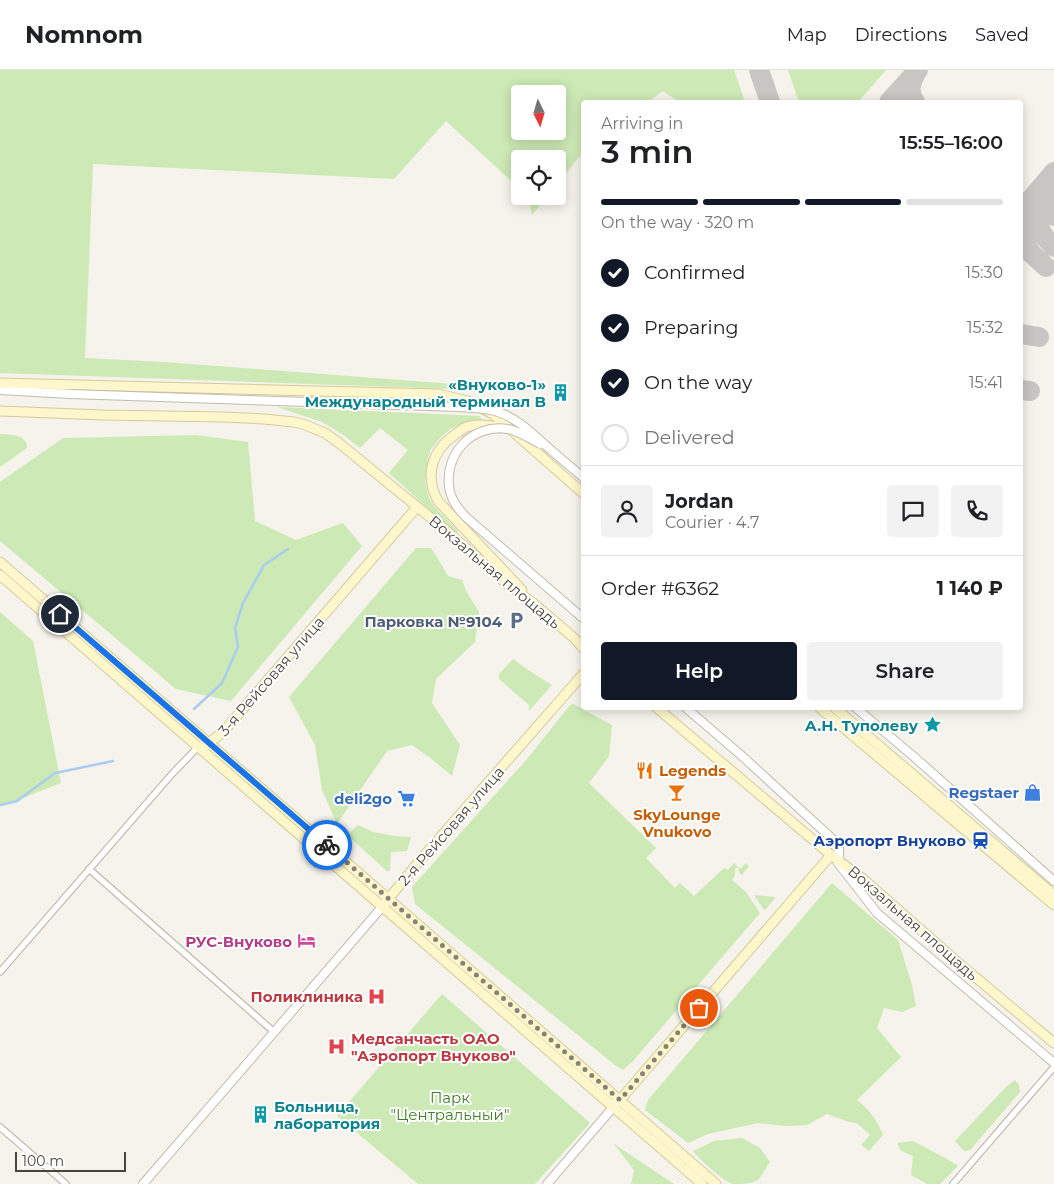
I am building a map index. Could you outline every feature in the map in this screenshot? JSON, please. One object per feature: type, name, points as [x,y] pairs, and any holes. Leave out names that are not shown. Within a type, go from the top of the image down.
[{"type":"main road","points":[[0,383],[438,394],[474,403],[493,414],[581,491]]},
{"type":"main road","name":"Вокзальная площадь","points":[[0,411],[224,418],[294,422],[310,427],[332,438],[417,507],[508,585],[581,642]]},
{"type":"main road","points":[[513,430],[494,426],[481,426],[459,431],[443,444],[436,455],[431,469],[431,482],[438,501],[533,603]]},
{"type":"main road","name":"3-я Рейсовая улица","points":[[198,747],[210,743],[223,732],[417,507]]},
{"type":"main road","points":[[0,562],[716,1184]]},
{"type":"main road","points":[[0,575],[702,1184]]},
{"type":"main road","name":"Вокзальная площадь","points":[[574,637],[581,645]]},
{"type":"main road","name":"2-я Рейсовая улица","points":[[382,907],[421,859],[581,676]]},
{"type":"main road","name":"Вокзальная площадь","points":[[659,710],[863,879],[955,960],[1054,1042]]},
{"type":"main road","points":[[822,710],[1054,905]]},
{"type":"main road","points":[[837,710],[1054,895]]},
{"type":"main road","points":[[885,763],[902,764]]},
{"type":"main road","points":[[620,1100],[835,857]]},
{"type":"street","points":[[0,390],[486,409],[497,411],[518,422],[581,475]]},
{"type":"street","points":[[552,451],[519,432],[509,429],[482,431],[463,444],[456,454],[449,470],[450,492],[457,507],[467,518],[581,616]]},
{"type":"street","points":[[688,710],[839,844],[835,857],[878,913],[1054,1065],[953,1184]]},
{"type":"street","points":[[858,710],[1054,881]]},
{"type":"street","name":"3-я Рейсовая улица","points":[[0,972],[172,774],[198,747]]},
{"type":"street","points":[[90,869],[274,1032]]},
{"type":"street","name":"2-я Рейсовая улица","points":[[142,1184],[382,907]]},
{"type":"street","points":[[547,1184],[620,1100]]},
{"type":"street","points":[[0,1127],[66,1184]]},
{"type":"green space","points":[[0,70],[734,70],[744,100],[676,100],[663,91],[651,100],[581,100],[581,155],[566,173],[566,150],[511,150],[511,181],[446,121],[394,179],[93,164],[85,358],[164,362],[453,384],[453,389],[0,373]]},
{"type":"green space","points":[[788,70],[886,70],[860,100],[798,100]]},
{"type":"green space","points":[[530,205],[540,205],[532,215]]},
{"type":"green space","points":[[277,407],[480,416],[482,421],[462,424],[442,436],[431,449],[428,458],[425,482],[429,498],[434,506],[458,531],[456,534],[389,473],[408,450],[380,428],[360,448],[322,422]]},
{"type":"green space","points":[[0,434],[21,438],[26,443],[27,448],[0,467]]},
{"type":"green space","points":[[196,435],[248,442],[255,521],[296,540],[343,523],[362,546],[231,701],[176,689],[0,541],[0,482],[63,438]]},
{"type":"green space","points":[[416,548],[431,548],[448,576],[462,580],[466,591],[479,612],[475,642],[436,679],[432,703],[460,745],[452,776],[412,745],[387,751],[337,824],[322,790],[315,745],[289,697]]},
{"type":"green space","points":[[0,612],[33,641],[61,783],[0,807]]},
{"type":"green space","points":[[513,659],[552,685],[529,711],[529,705],[499,679],[499,674]]},
{"type":"green space","points":[[573,704],[612,725],[609,756],[589,783],[656,848],[646,858],[675,888],[680,883],[694,896],[724,868],[728,870],[734,863],[740,869],[746,863],[749,866],[742,875],[738,868],[735,868],[735,876],[732,880],[746,892],[760,913],[633,1061],[623,1070],[415,904],[412,887],[527,759],[570,705]]},
{"type":"green space","points":[[358,825],[373,832],[411,837],[407,851],[391,852],[390,871],[387,871],[347,835]]},
{"type":"green space","points":[[832,883],[898,940],[912,985],[916,1006],[902,1012],[884,1008],[877,1028],[901,1057],[857,1100],[873,1116],[883,1135],[869,1151],[861,1145],[870,1135],[857,1123],[827,1114],[807,1125],[786,1126],[758,1123],[708,1134],[688,1143],[645,1110],[648,1100]]},
{"type":"green space","points":[[754,895],[774,897],[775,898],[764,910]]},
{"type":"green space","name":"Парк \"Центральный\"","points":[[442,994],[590,1123],[535,1184],[418,1184],[337,1116]]},
{"type":"green space","points":[[1015,1080],[1019,1085],[1020,1092],[970,1150],[964,1151],[955,1141],[1006,1087]]},
{"type":"green space","points":[[742,1138],[760,1148],[770,1162],[759,1179],[750,1183],[733,1184],[729,1182],[712,1170],[693,1151],[714,1141]]},
{"type":"green space","points":[[913,1141],[958,1166],[940,1184],[927,1184],[911,1175],[913,1156],[901,1151],[897,1143]]},
{"type":"green space","points":[[614,1144],[674,1184],[631,1184],[634,1170]]},
{"type":"waterway","points":[[194,709],[222,683],[238,647],[235,628],[243,603],[264,565],[288,549]]},
{"type":"waterway","points":[[0,805],[17,801],[55,773],[113,761]]},
{"type":"taxiway","points":[[759,70],[769,100]]},
{"type":"taxiway","points":[[891,100],[918,70]]},
{"type":"taxiway","points":[[914,100],[911,95],[911,88],[916,73]]},
{"type":"taxiway","points":[[1026,205],[1054,172]]},
{"type":"taxiway","points":[[1051,180],[1049,198],[1054,216]]},
{"type":"taxiway","points":[[1037,195],[1036,217],[1038,224],[1040,230],[1054,247]]},
{"type":"taxiway","points":[[1030,200],[1023,220],[1023,233],[1031,253],[1046,267]]},
{"type":"taxiway","points":[[1023,334],[1039,337]]},
{"type":"taxiway","points":[[1023,390],[1030,391]]},
{"type":"way so far","points":[[327,845],[620,1100],[699,1008]]},
{"type":"place","name":"«Внуково-1» Международный терминал B","points":[[560,393]]},
{"type":"place","name":"Парковка №9104","points":[[516,621]]},
{"type":"place","name":"А.Н. Туполеву","points":[[932,725]]},
{"type":"place","name":"Legends","points":[[645,770]]},
{"type":"place","name":"Regstaer","points":[[1033,792]]},
{"type":"place","name":"SkyLounge Vnukovo","points":[[677,793]]},
{"type":"place","name":"deli2go","points":[[406,798]]},
{"type":"place","name":"Аэропорт Внуково","points":[[980,840]]},
{"type":"place","name":"РУС-Внуково","points":[[306,941]]},
{"type":"place","name":"Поликлиника","points":[[377,996]]},
{"type":"place","name":"Медсанчасть ОАО \"Аэропорт Внуково\"","points":[[337,1047]]},
{"type":"place","name":"Больница, лаборатория","points":[[260,1115]]},
{"type":"route","points":[[60,614],[327,845]]}]
